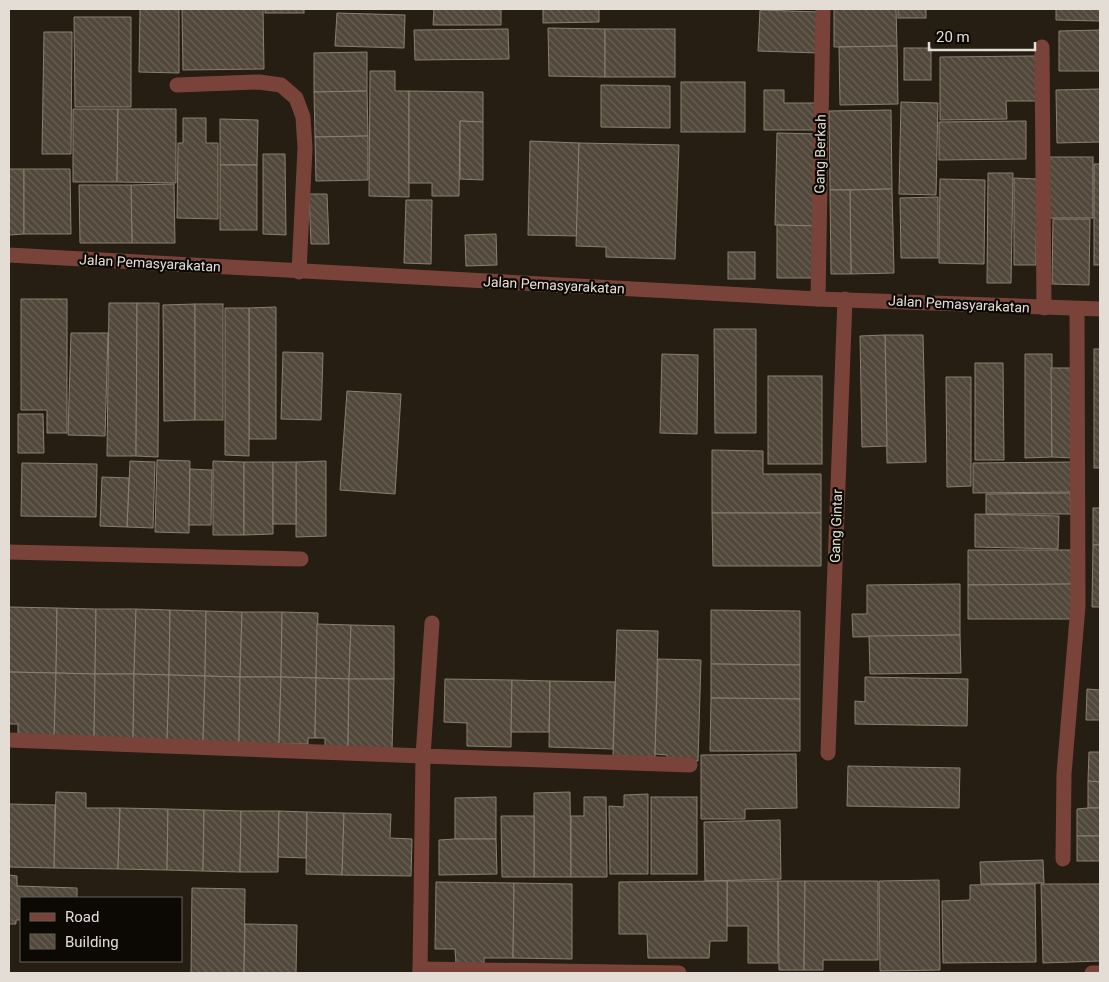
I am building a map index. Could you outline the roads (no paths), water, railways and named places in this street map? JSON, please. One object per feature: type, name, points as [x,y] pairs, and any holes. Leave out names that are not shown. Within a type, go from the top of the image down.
[{"type":"street","name":"Gang Berkah","points":[[818,298],[823,9]]},
{"type":"street","points":[[1042,47],[1044,308]]},
{"type":"street","points":[[177,85],[259,82],[281,85],[296,98],[303,117],[306,148],[299,272]]},
{"type":"street","name":"Jalan Pemasyarakatan","points":[[9,255],[299,272],[818,298],[1100,309]]},
{"type":"street","name":"Gang Gintar","points":[[828,752],[845,299]]},
{"type":"street","points":[[1063,859],[1064,774],[1078,606],[1077,309]]},
{"type":"street","points":[[9,552],[301,559]]},
{"type":"street","points":[[432,624],[423,756],[420,971],[679,973]]},
{"type":"street","points":[[9,740],[690,765]]},
{"type":"street","points":[[1092,973],[1100,973]]}]
